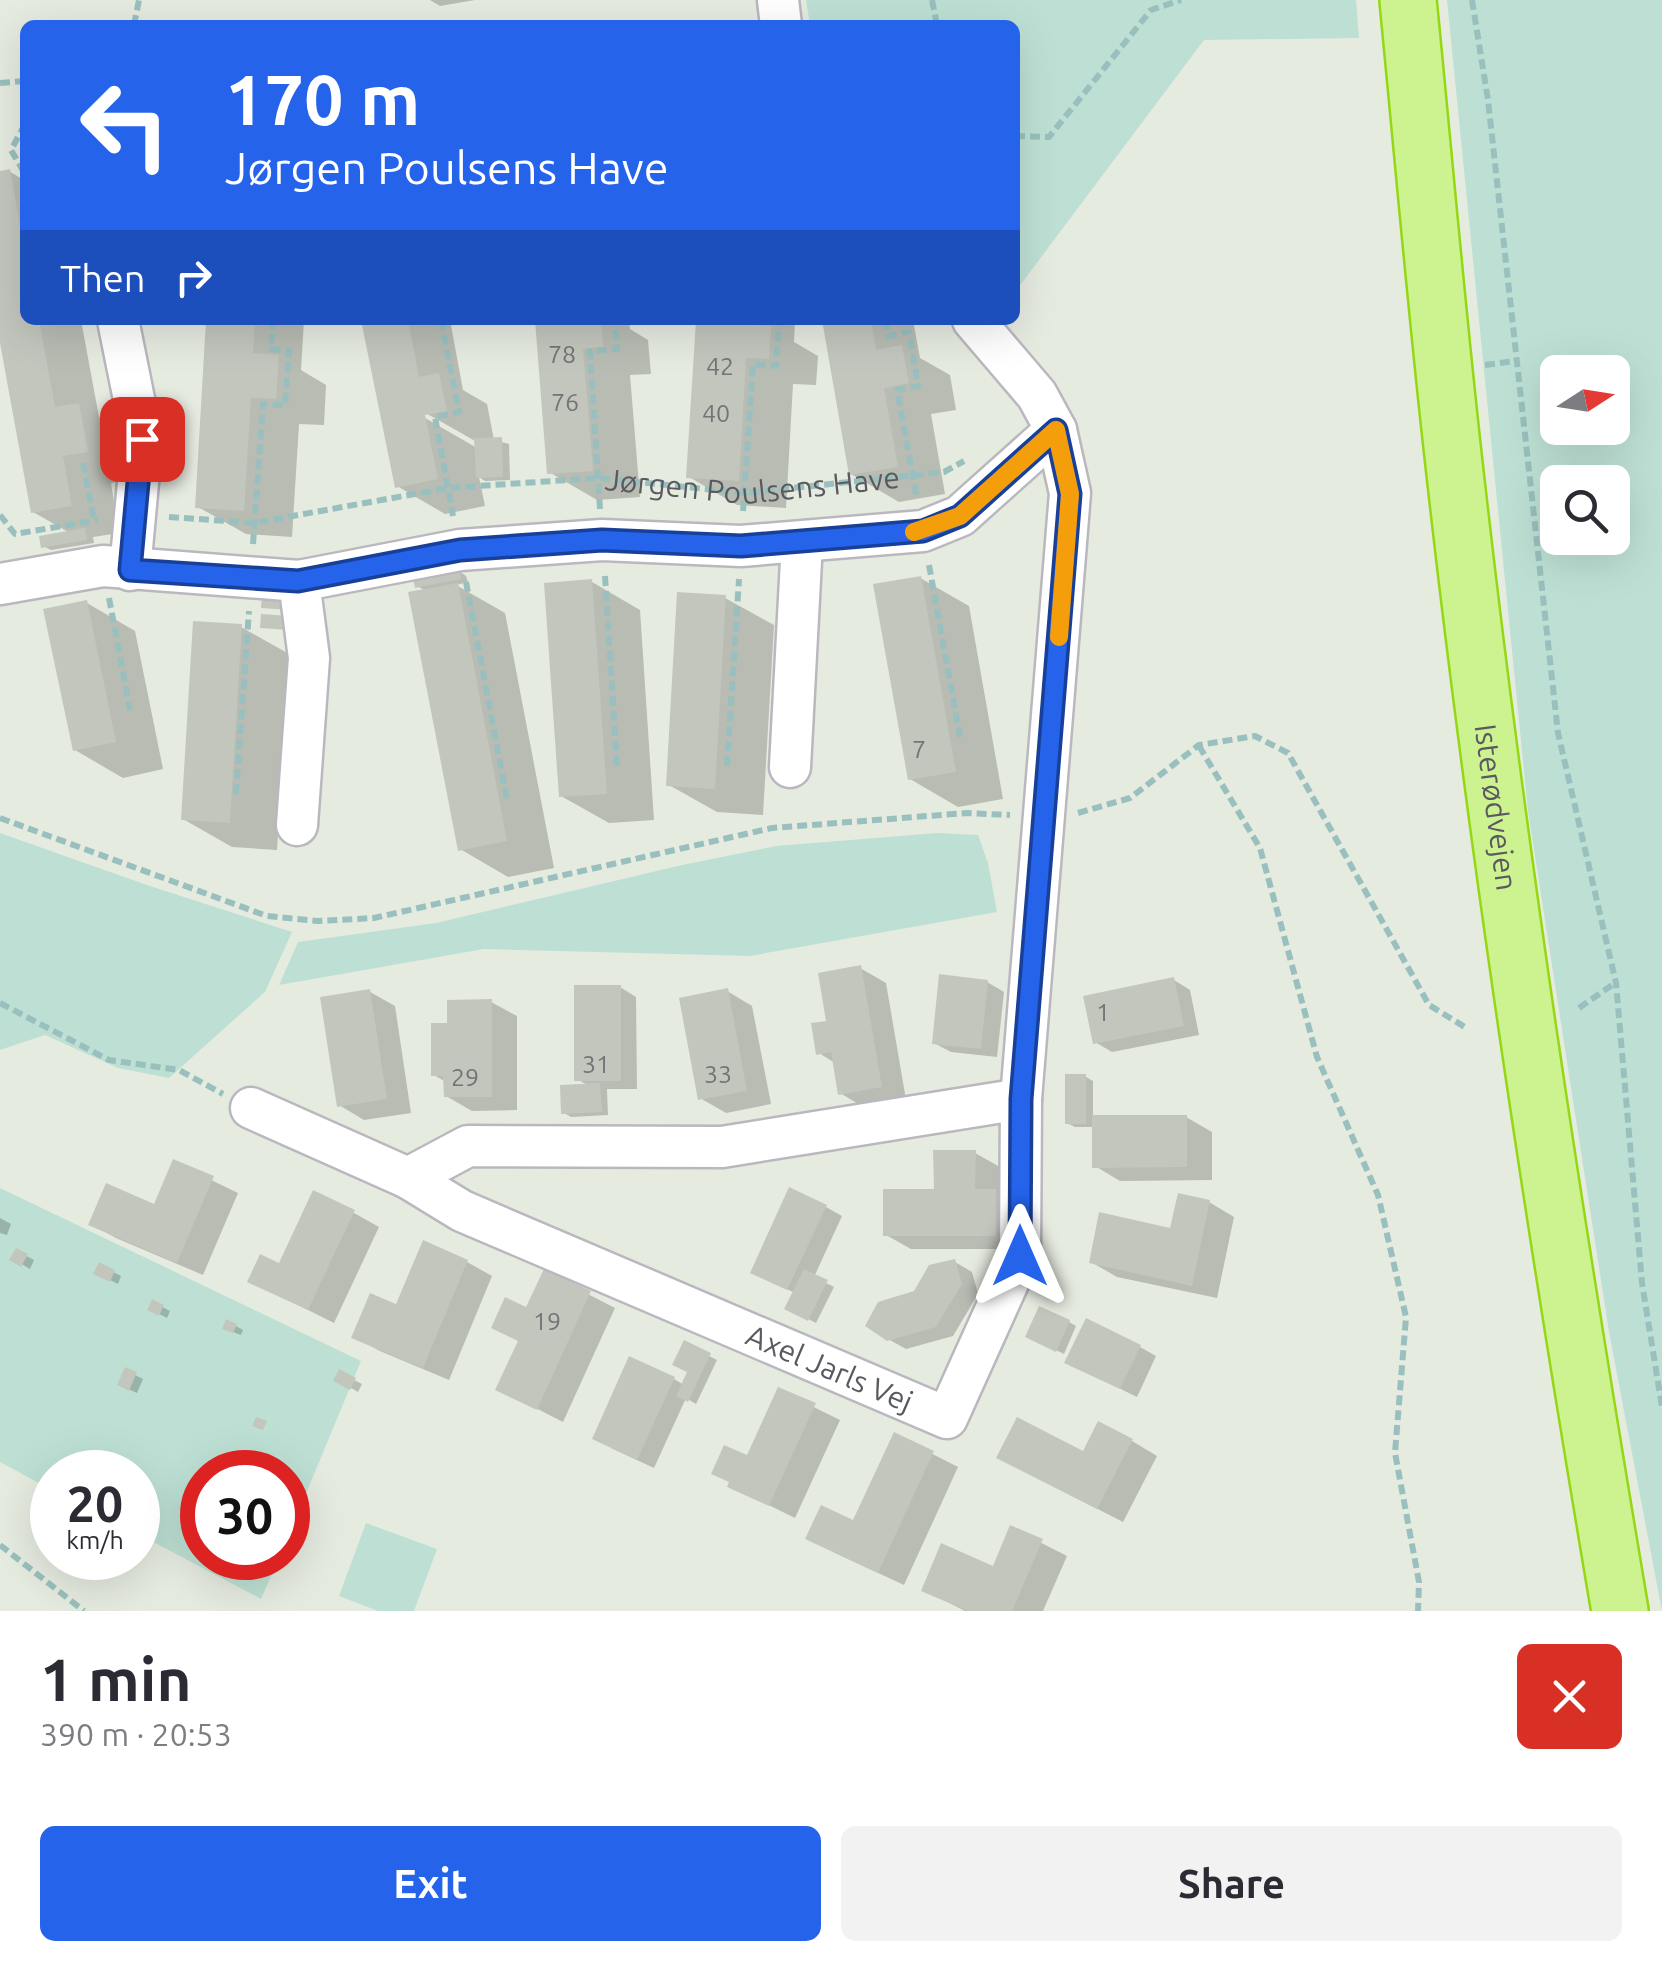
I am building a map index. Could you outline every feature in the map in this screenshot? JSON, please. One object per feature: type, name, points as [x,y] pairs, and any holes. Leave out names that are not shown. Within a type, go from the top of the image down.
[{"type":"highway","name":"Isterødvejen","points":[[1408,0],[1452,454],[1518,970],[1620,1611]]},
{"type":"street","points":[[119,325],[142,439],[119,582]]},
{"type":"street","name":"Axel Jarls Vej","points":[[250,1108],[408,1178],[462,1211],[947,1418],[1020,1256],[1021,1099],[1070,494],[1056,430],[1037,395],[976,325]]},
{"type":"street","name":"Jørgen Poulsens Have","points":[[0,584],[102,566],[119,582],[298,581],[460,550],[602,540],[741,546],[923,531],[960,516],[1056,430]]},
{"type":"street","points":[[790,767],[802,542]]},
{"type":"street","points":[[297,825],[309,658],[298,581]]},
{"type":"street","points":[[408,1178],[468,1146],[722,1147],[1021,1099]]},
{"type":"path","points":[[1020,136],[1049,136],[1151,10],[1181,0]]},
{"type":"path","points":[[1472,0],[1490,119],[1558,733],[1616,983],[1642,1283],[1662,1407]]},
{"type":"path","points":[[20,133],[11,150],[20,165]]},
{"type":"path","name":"Jørgen Poulsens Have","points":[[153,516],[254,523],[448,488],[598,478],[744,493],[944,472],[978,454]]},
{"type":"path","points":[[84,463],[97,536]]},
{"type":"path","points":[[0,515],[15,534],[112,518]]},
{"type":"path","points":[[119,582],[130,710]]},
{"type":"path","points":[[0,818],[267,916],[318,921],[374,918],[772,828],[967,813],[1044,816],[1090,812],[1130,798],[1199,746],[1255,736],[1288,753],[1430,1005],[1468,1029]]},
{"type":"path","points":[[1199,746],[1260,848],[1317,1057],[1378,1194],[1406,1317],[1395,1453],[1419,1582],[1418,1611]]},
{"type":"path","points":[[1579,1008],[1616,983]]},
{"type":"path","points":[[0,1003],[108,1060],[179,1070],[250,1108]]},
{"type":"path","points":[[0,1545],[84,1611]]},
{"type":"shaded area","points":[[806,0],[1356,0],[1359,38],[1204,40],[1020,285],[1020,20],[809,20]]},
{"type":"shaded area","points":[[1447,0],[1662,0],[1662,1611],[1609,1332],[1528,811]]},
{"type":"shaded area","points":[[0,833],[292,932],[265,992],[169,1078],[118,1068],[45,1035],[0,1050]]},
{"type":"shaded area","points":[[937,833],[978,835],[988,863],[997,912],[750,956],[484,949],[279,985],[298,942],[436,923],[776,846]]},
{"type":"shaded area","points":[[0,1188],[361,1361],[310,1484],[310,1450],[180,1450],[180,1556],[160,1546],[160,1450],[30,1450],[30,1478],[0,1462]]},
{"type":"shaded area","points":[[366,1523],[437,1549],[414,1611],[378,1611],[339,1596]]},
{"type":"shaded area","points":[[225,1580],[269,1580],[261,1599]]},
{"type":"building","points":[[10,169],[20,226],[20,325],[40,325],[55,407],[79,403],[88,452],[63,456],[72,506],[31,513],[0,343],[0,171]]},
{"type":"building","points":[[206,325],[255,325],[253,353],[279,355],[276,399],[251,398],[244,511],[195,508]]},
{"type":"building","points":[[362,325],[409,325],[419,377],[439,373],[447,411],[425,415],[438,479],[395,488]]},
{"type":"building","points":[[535,325],[601,325],[603,347],[583,349],[593,471],[547,474]]},
{"type":"building","points":[[696,325],[771,326],[769,359],[746,358],[739,481],[686,478]]},
{"type":"building","points":[[823,325],[872,325],[876,350],[902,345],[909,383],[884,388],[898,467],[849,475]]},
{"type":"building","points":[[502,437],[503,477],[476,478],[474,438]]},
{"type":"building","points":[[85,528],[87,540],[41,548],[39,536]]},
{"type":"building","points":[[459,569],[461,579],[415,588],[413,578]]},
{"type":"building","points":[[921,576],[956,772],[908,780],[873,584]]},
{"type":"building","points":[[592,579],[607,794],[559,797],[544,583]]},
{"type":"building","points":[[458,583],[507,841],[458,851],[408,592]]},
{"type":"building","points":[[677,592],[726,595],[715,789],[666,786]]},
{"type":"building","points":[[262,594],[291,597],[290,610],[261,608]]},
{"type":"building","points":[[87,600],[116,742],[73,751],[43,609]]},
{"type":"building","points":[[261,614],[290,616],[289,630],[260,628]]},
{"type":"building","points":[[193,621],[242,624],[230,823],[181,820]]},
{"type":"building","points":[[861,965],[882,1087],[838,1095],[831,1052],[816,1055],[811,1023],[826,1021],[818,973]]},
{"type":"building","points":[[939,974],[988,980],[981,1049],[932,1044]]},
{"type":"building","points":[[1174,977],[1184,1026],[1093,1044],[1083,996]]},
{"type":"building","points":[[574,985],[621,985],[621,1081],[574,1081]]},
{"type":"building","points":[[728,988],[747,1091],[698,1100],[679,998]]},
{"type":"building","points":[[370,989],[387,1099],[337,1107],[320,997]]},
{"type":"building","points":[[492,999],[492,1097],[444,1097],[443,1076],[431,1076],[431,1023],[447,1023],[447,1000]]},
{"type":"building","points":[[1065,1074],[1086,1074],[1086,1124],[1065,1124]]},
{"type":"building","points":[[600,1083],[602,1112],[561,1114],[560,1085]]},
{"type":"building","points":[[1092,1115],[1187,1115],[1187,1167],[1092,1168]]},
{"type":"building","points":[[933,1150],[976,1150],[975,1189],[996,1189],[996,1236],[883,1236],[883,1189],[934,1189]]},
{"type":"building","points":[[173,1159],[214,1176],[177,1263],[88,1225],[106,1183],[154,1204]]},
{"type":"building","points":[[789,1187],[827,1205],[787,1290],[750,1273]]},
{"type":"building","points":[[313,1190],[355,1210],[308,1310],[247,1282],[260,1254],[279,1263]]},
{"type":"building","points":[[1178,1193],[1210,1200],[1192,1286],[1089,1263],[1099,1212],[1170,1228]]},
{"type":"building","points":[[423,1240],[468,1260],[423,1368],[351,1338],[370,1293],[396,1304]]},
{"type":"building","points":[[16,1248],[28,1254],[21,1267],[9,1260]]},
{"type":"building","points":[[955,1259],[962,1284],[936,1327],[887,1341],[865,1326],[878,1302],[914,1291],[929,1265]]},
{"type":"building","points":[[99,1262],[115,1270],[110,1282],[93,1274]]},
{"type":"building","points":[[544,1269],[591,1291],[537,1410],[495,1390],[518,1341],[491,1328],[505,1297],[526,1307]]},
{"type":"building","points":[[804,1269],[828,1280],[808,1321],[784,1309]]},
{"type":"building","points":[[152,1299],[164,1305],[159,1316],[147,1310]]},
{"type":"building","points":[[1039,1306],[1070,1320],[1056,1352],[1025,1337]]},
{"type":"building","points":[[1086,1318],[1141,1345],[1120,1389],[1064,1363]]},
{"type":"building","points":[[226,1319],[237,1324],[233,1333],[222,1329]]},
{"type":"building","points":[[684,1340],[711,1353],[688,1402],[676,1396],[687,1372],[672,1365]]},
{"type":"building","points":[[629,1356],[675,1377],[637,1460],[592,1439]]},
{"type":"building","points":[[125,1367],[137,1372],[129,1391],[117,1385]]},
{"type":"building","points":[[339,1369],[356,1378],[350,1390],[333,1381]]},
{"type":"building","points":[[778,1387],[816,1403],[769,1506],[727,1487],[729,1482],[711,1474],[724,1445],[747,1455]]},
{"type":"building","points":[[256,1417],[267,1421],[263,1430],[252,1426]]},
{"type":"building","points":[[1017,1417],[1083,1451],[1098,1421],[1133,1439],[1097,1509],[996,1458]]},
{"type":"building","points":[[894,1432],[934,1451],[878,1573],[805,1539],[821,1505],[853,1520]]},
{"type":"building","points":[[1010,1525],[1043,1539],[1012,1611],[968,1611],[921,1591],[941,1543],[993,1566]]},
{"type":"slow traffic","points":[[914,532],[960,516],[1056,430],[1070,494],[1059,637]]},
{"type":"route","points":[[142,439],[130,570],[298,581],[460,550],[602,540],[741,546],[923,531],[960,516],[1056,430],[1070,494],[1021,1099],[1020,1256]]}]
